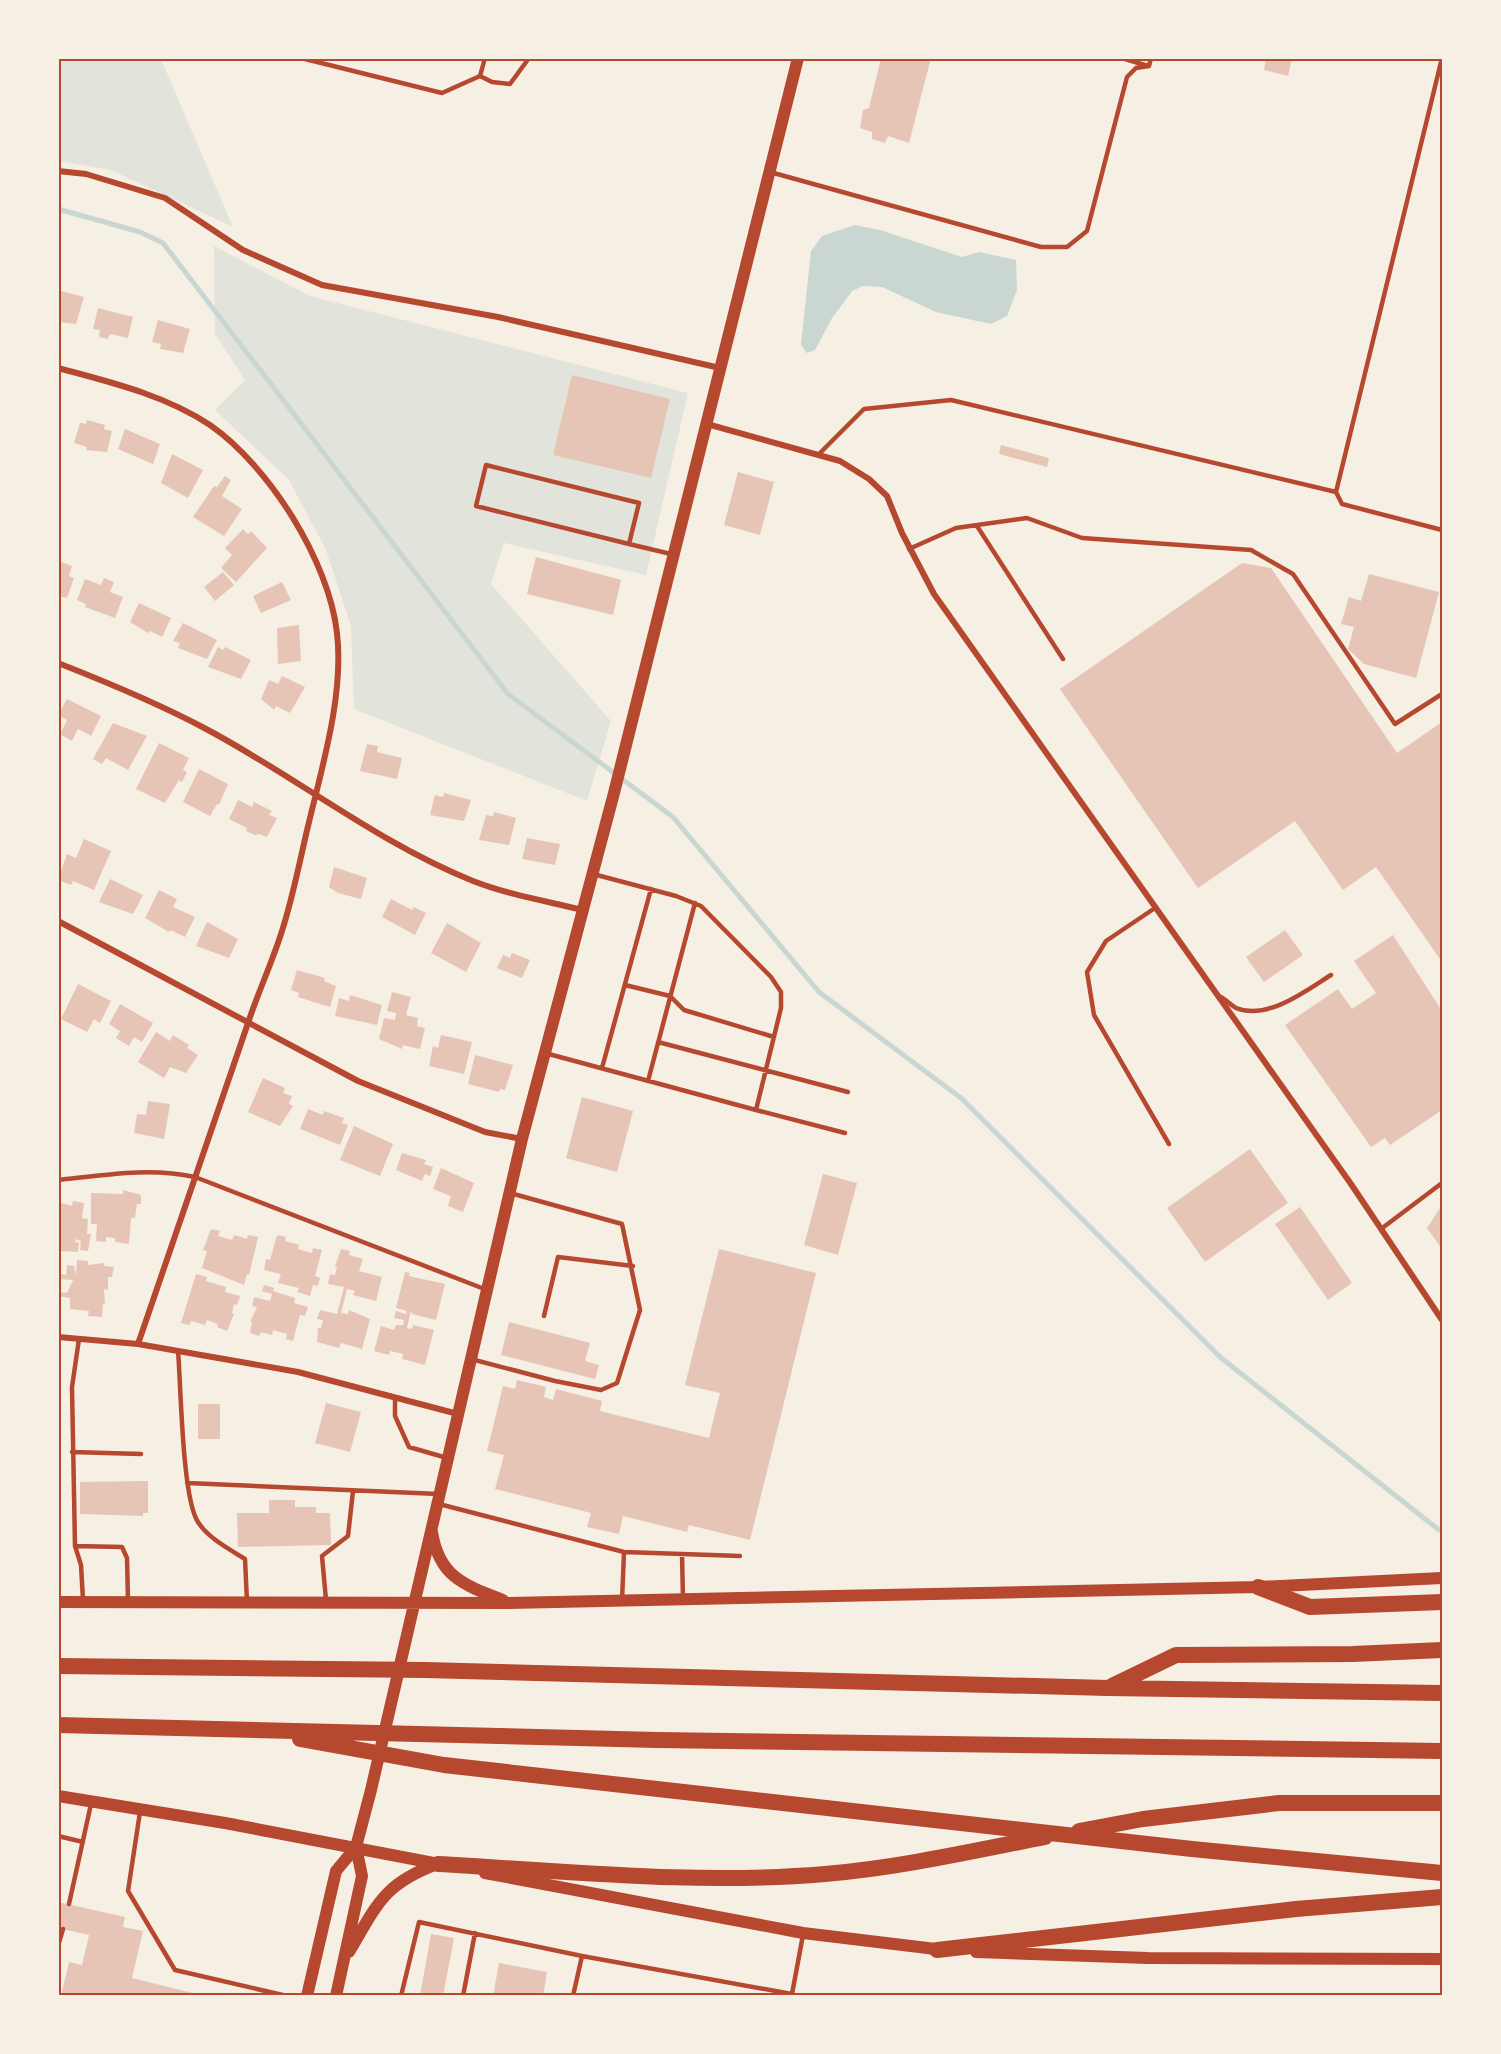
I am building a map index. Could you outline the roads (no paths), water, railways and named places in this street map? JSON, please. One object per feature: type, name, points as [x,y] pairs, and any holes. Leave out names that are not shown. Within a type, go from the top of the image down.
[{"type":"highway","points":[[1258,1587],[1310,1606],[1443,1602]]},
{"type":"highway","points":[[1108,1688],[1176,1655],[1353,1654],[1443,1650]]},
{"type":"highway","points":[[58,1666],[413,1669],[1108,1688],[1443,1693]]},
{"type":"highway","points":[[58,1725],[657,1740],[1443,1751]]},
{"type":"highway","points":[[254,1730],[343,1749],[444,1765],[1180,1848],[1443,1873]]},
{"type":"highway","points":[[438,1864],[661,1879],[826,1874],[1014,1844],[1143,1819],[1279,1803],[1443,1803]]},
{"type":"highway","points":[[937,1950],[1296,1909],[1443,1897]]},
{"type":"main road","points":[[308,1995],[336,1871],[356,1847],[371,1790],[405,1635],[522,1140],[614,793],[798,58]]},
{"type":"main road","points":[[432,1526],[439,1558],[452,1576],[509,1603]]},
{"type":"main road","points":[[58,1602],[509,1603],[1258,1587],[1443,1578]]},
{"type":"main road","points":[[58,1796],[356,1847],[684,1912],[803,1933],[937,1950],[1148,1958],[1443,1959]]},
{"type":"main road","points":[[336,1995],[362,1876],[356,1847]]},
{"type":"main road","points":[[343,1964],[386,1892],[416,1872],[438,1864]]},
{"type":"street","points":[[58,171],[86,174],[165,198],[243,250],[322,285],[498,317],[720,368]]},
{"type":"street","points":[[58,368],[124,385],[209,425],[236,447],[256,468],[294,520],[322,575],[337,634],[336,690],[315,796],[281,933],[138,1344]]},
{"type":"street","points":[[706,424],[840,461],[869,479],[887,496],[909,549],[934,594],[1443,1320]]},
{"type":"street","points":[[58,663],[207,729],[315,796],[430,861],[473,881],[511,894],[584,910]]},
{"type":"street","points":[[58,921],[358,1081],[485,1132],[522,1140]]},
{"type":"street","points":[[58,1337],[138,1344],[298,1372],[458,1414]]},
{"type":"lane","points":[[302,58],[442,93],[480,76]]},
{"type":"lane","points":[[480,76],[485,58]]},
{"type":"lane","points":[[480,76],[492,82],[510,84],[529,58]]},
{"type":"lane","points":[[1122,58],[1149,66]]},
{"type":"lane","points":[[1149,66],[1151,58]]},
{"type":"lane","points":[[1442,58],[1336,492],[1342,504],[1443,530]]},
{"type":"lane","points":[[770,172],[1041,246],[1067,247],[1088,231],[1127,77],[1136,68],[1149,66]]},
{"type":"lane","points":[[819,454],[864,409],[951,400],[1336,492]]},
{"type":"lane","points":[[629,544],[639,503],[486,465],[476,506],[629,544],[674,555]]},
{"type":"lane","points":[[909,549],[956,528],[1027,518],[1082,538],[1251,550],[1293,574],[1395,724],[1443,694]]},
{"type":"lane","points":[[976,526],[1063,659]]},
{"type":"lane","points":[[593,874],[651,889],[701,906],[771,977],[781,992],[781,1008],[756,1110]]},
{"type":"lane","points":[[602,1068],[651,889]]},
{"type":"lane","points":[[648,1080],[695,903]]},
{"type":"lane","points":[[1155,908],[1106,941],[1087,972],[1094,1015],[1169,1144]]},
{"type":"lane","points":[[1216,994],[1243,1009],[1282,1006],[1331,975]]},
{"type":"lane","points":[[625,985],[670,996],[684,1011],[774,1036]]},
{"type":"lane","points":[[658,1042],[848,1092]]},
{"type":"lane","points":[[545,1053],[845,1133]]},
{"type":"lane","points":[[58,1180],[121,1173],[170,1172],[195,1176],[487,1290]]},
{"type":"lane","points":[[1381,1229],[1443,1183]]},
{"type":"lane","points":[[471,1359],[555,1382],[601,1390],[617,1383],[640,1310],[633,1266],[622,1224],[510,1193]]},
{"type":"lane","points":[[544,1316],[558,1257],[633,1266]]},
{"type":"lane","points":[[79,1339],[72,1387],[72,1452],[75,1546],[81,1565],[83,1602]]},
{"type":"lane","points":[[178,1351],[187,1483],[197,1521],[219,1542],[245,1559],[248,1604]]},
{"type":"lane","points":[[395,1397],[395,1416],[409,1448],[447,1458]]},
{"type":"lane","points":[[72,1452],[141,1455]]},
{"type":"lane","points":[[187,1483],[353,1491],[438,1499],[624,1552],[740,1556]]},
{"type":"lane","points":[[326,1604],[322,1556],[348,1536],[353,1491]]},
{"type":"lane","points":[[75,1546],[122,1547],[127,1558],[128,1603]]},
{"type":"lane","points":[[622,1601],[624,1552]]},
{"type":"lane","points":[[682,1554],[683,1599]]},
{"type":"lane","points":[[69,1904],[92,1801]]},
{"type":"lane","points":[[141,1809],[128,1891],[175,1970],[260,1993],[287,1995]]},
{"type":"lane","points":[[58,1836],[82,1842]]},
{"type":"lane","points":[[401,1995],[419,1922],[582,1956],[792,1994],[803,1933]]},
{"type":"lane","points":[[58,1946],[63,1929]]},
{"type":"lane","points":[[463,1995],[474,1933]]},
{"type":"lane","points":[[573,1995],[582,1956]]},
{"type":"waterway","points":[[58,209],[140,232],[163,243],[508,694],[673,817],[819,992],[961,1098],[1220,1357],[1439,1530]]}]
